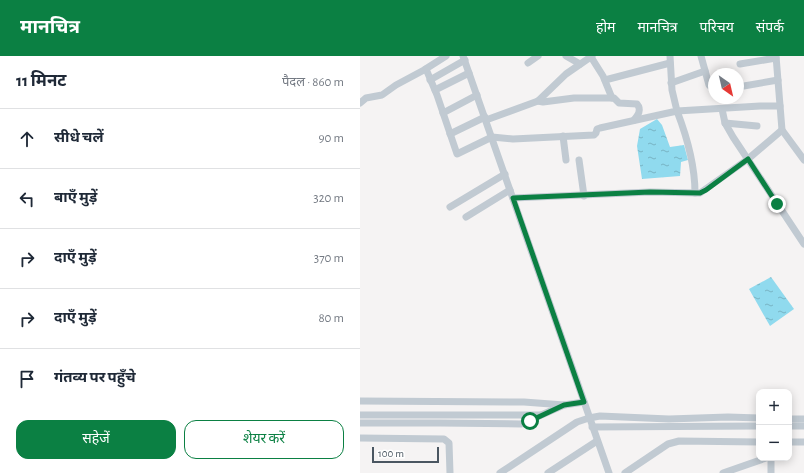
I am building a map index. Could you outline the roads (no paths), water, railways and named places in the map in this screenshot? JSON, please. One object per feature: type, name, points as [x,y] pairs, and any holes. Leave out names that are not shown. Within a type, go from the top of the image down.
[{"type":"street","points":[[360,103],[366,98],[382,95],[396,85],[426,69],[446,56]]},
{"type":"street","points":[[528,63],[538,56]]},
{"type":"street","points":[[566,56],[580,64]]},
{"type":"street","points":[[450,134],[485,118],[538,101],[566,74],[592,56],[605,80],[612,98]]},
{"type":"street","points":[[701,56],[708,81]]},
{"type":"street","points":[[740,64],[776,57],[782,130],[804,160]]},
{"type":"street","points":[[430,80],[464,58],[608,473]]},
{"type":"street","points":[[605,80],[670,59],[672,95],[687,138],[695,183],[695,193]]},
{"type":"street","points":[[426,69],[457,154],[492,137],[513,139],[594,135],[597,129],[600,128],[677,111],[780,106]]},
{"type":"street","points":[[671,83],[705,70]]},
{"type":"street","points":[[434,90],[469,73]]},
{"type":"street","points":[[744,86],[778,80]]},
{"type":"street","points":[[443,113],[477,95]]},
{"type":"street","points":[[538,101],[543,102],[574,98],[615,98],[619,103],[638,105],[640,111],[634,120]]},
{"type":"street","points":[[722,109],[725,123],[804,244]]},
{"type":"street","points":[[725,123],[757,126]]},
{"type":"street","points":[[513,198],[650,192],[695,193],[706,190],[748,159],[782,130]]},
{"type":"street","points":[[563,136],[566,160]]},
{"type":"street","points":[[579,160],[584,196]]},
{"type":"street","points":[[450,208],[505,174]]},
{"type":"street","points":[[466,217],[510,190]]},
{"type":"street","points":[[360,400],[524,402],[564,405],[584,402]]},
{"type":"street","points":[[360,423],[440,422],[521,424],[564,405]]},
{"type":"street","points":[[360,415],[541,416]]},
{"type":"street","points":[[500,473],[577,422],[589,418],[600,416],[669,419],[756,418]]},
{"type":"street","points":[[792,419],[804,419]]},
{"type":"street","points":[[592,427],[756,426]]},
{"type":"street","points":[[792,426],[804,426]]},
{"type":"street","points":[[360,438],[444,439],[449,443],[450,473]]},
{"type":"street","points":[[548,473],[597,441]]},
{"type":"street","points":[[625,473],[668,444],[679,441],[756,442]]},
{"type":"street","points":[[792,442],[804,442]]},
{"type":"street","points":[[723,473],[757,461]]},
{"type":"street","points":[[771,461],[771,473]]},
{"type":"water","points":[[657,119],[662,125],[670,147],[684,145],[688,160],[681,162],[680,176],[642,179],[637,146],[640,129]]},
{"type":"water","points":[[771,277],[794,309],[770,326],[749,289]]}]
